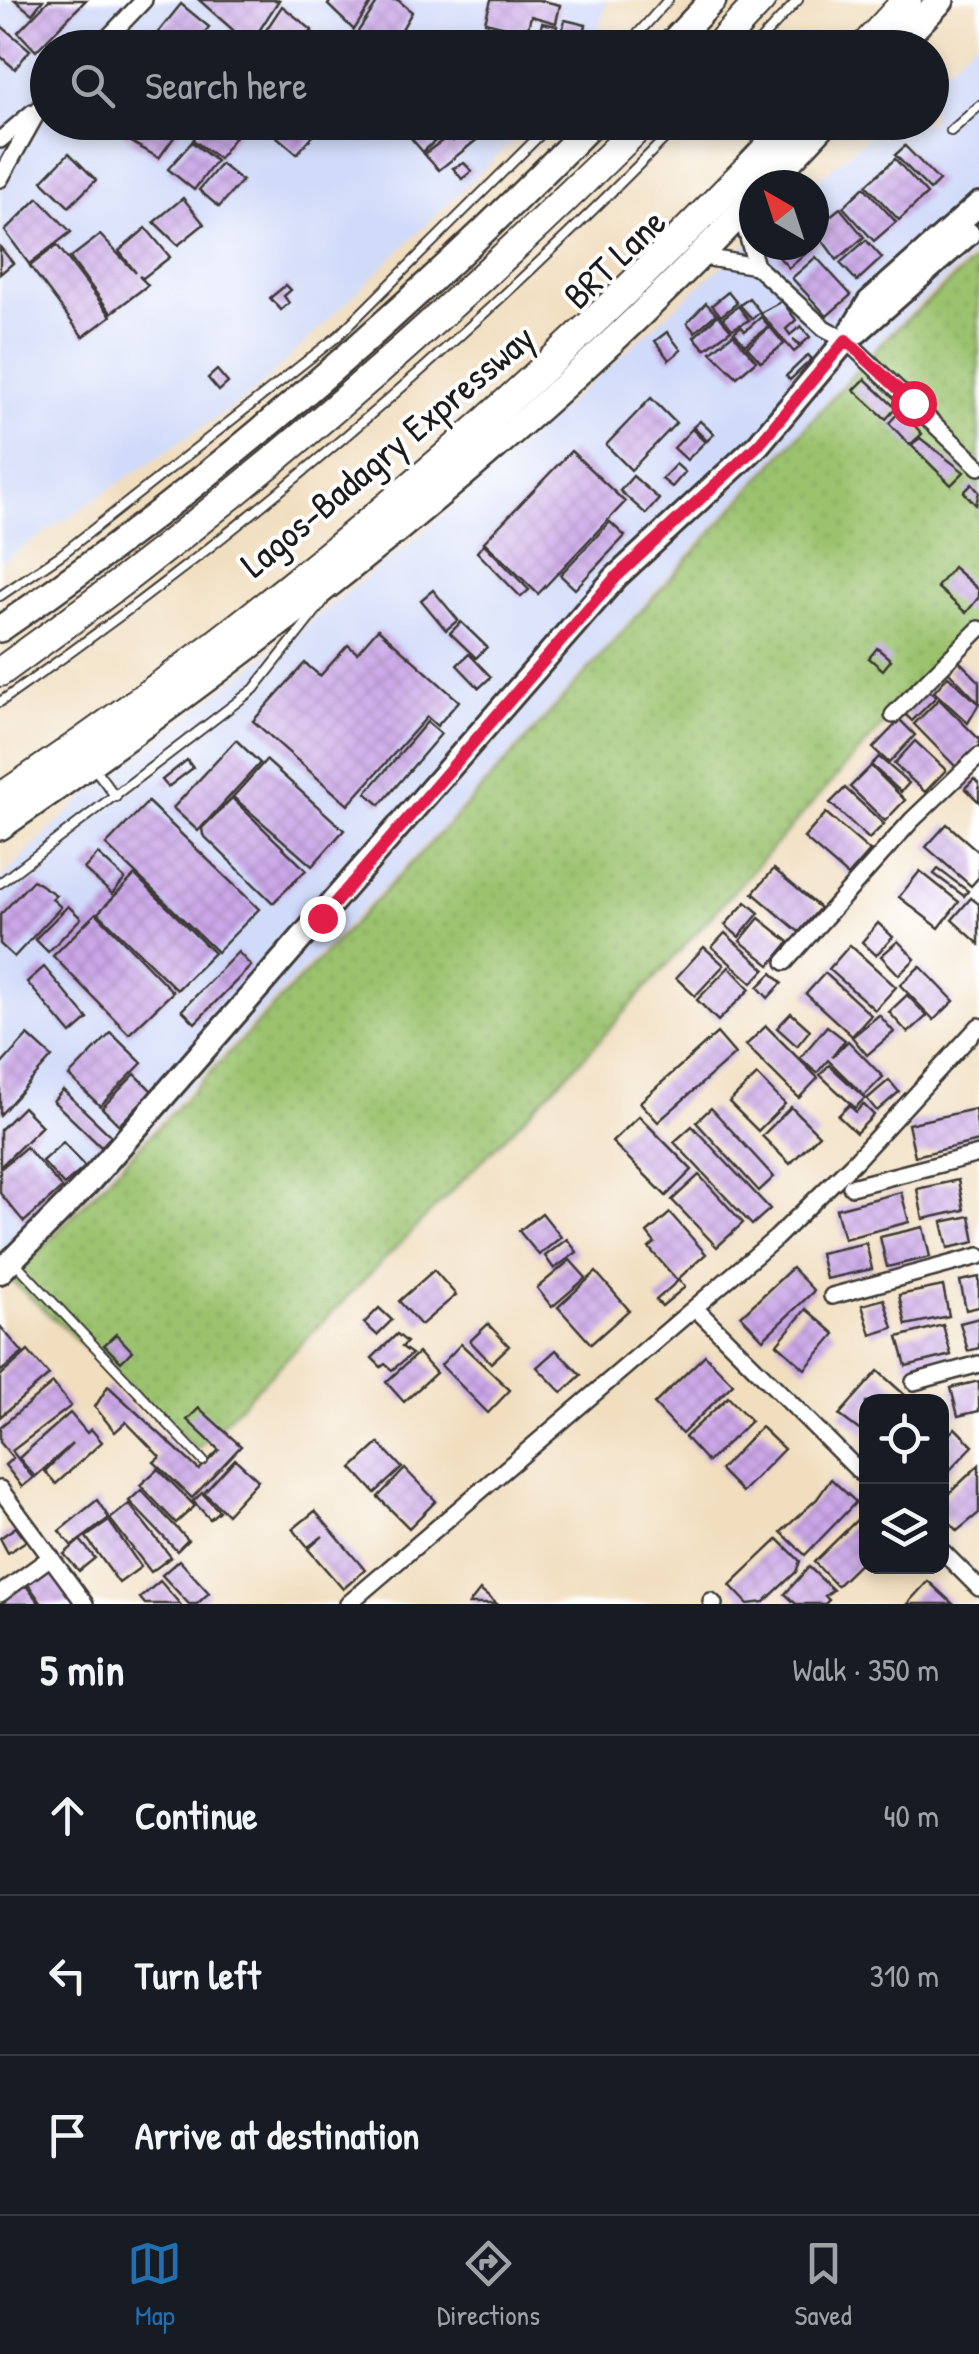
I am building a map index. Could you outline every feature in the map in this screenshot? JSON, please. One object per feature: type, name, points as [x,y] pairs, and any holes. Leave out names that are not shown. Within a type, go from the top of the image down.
[{"type":"highway","points":[[733,30],[761,0]]},
{"type":"highway","points":[[878,30],[904,0]]},
{"type":"highway","name":"Lagos-Badagry Expressway","points":[[0,672],[109,595],[367,385],[502,263],[626,140]]},
{"type":"highway","name":"Lagos-Badagry Expressway","points":[[0,796],[177,672],[453,448],[638,283],[772,140]]},
{"type":"main road","points":[[684,30],[713,0]]},
{"type":"main road","points":[[913,30],[941,0]]},
{"type":"main road","points":[[0,629],[82,573],[349,358],[498,220],[576,140]]},
{"type":"main road","points":[[781,170],[809,140]]},
{"type":"main road","points":[[7,1267],[322,918],[616,577],[758,445],[846,340],[869,302],[979,204]]},
{"type":"main road","name":"Lagos-Badagry Expressway","points":[[0,827],[160,717],[356,560],[546,400],[739,215]]},
{"type":"main road","points":[[846,340],[881,314],[979,224]]},
{"type":"street","points":[[115,30],[144,0]]},
{"type":"street","points":[[0,140],[30,115]]},
{"type":"street","points":[[0,178],[30,127]]},
{"type":"street","points":[[698,256],[756,266],[824,328],[846,340],[979,467]]},
{"type":"street","points":[[755,260],[756,266]]},
{"type":"street","points":[[893,715],[979,628]]},
{"type":"street","points":[[785,962],[912,820],[979,756]]},
{"type":"street","points":[[348,1604],[696,1308],[856,1161],[979,1026]]},
{"type":"street","points":[[851,1186],[979,1154]]},
{"type":"street","points":[[832,1296],[979,1256]]},
{"type":"street","points":[[696,1308],[859,1471]]},
{"type":"street","points":[[914,1382],[979,1364]]},
{"type":"street","points":[[0,1489],[85,1604]]},
{"type":"street","points":[[0,1594],[51,1557]]},
{"type":"street","points":[[949,1558],[979,1588]]},
{"type":"lane","points":[[641,30],[668,0]]},
{"type":"lane","points":[[770,30],[798,0]]},
{"type":"lane","points":[[873,30],[904,0]]},
{"type":"lane","points":[[951,131],[979,106]]},
{"type":"lane","points":[[0,596],[62,554],[338,336],[535,140]]},
{"type":"lane","name":"BRT Lane","points":[[0,702],[107,628],[411,381],[594,212],[664,140]]},
{"type":"lane","points":[[0,883],[254,689],[356,560]]},
{"type":"lane","points":[[91,764],[116,798]]},
{"type":"lane","points":[[7,1267],[203,1461]]},
{"type":"shaded area","points":[[0,0],[607,0],[599,30],[30,30],[30,140],[513,140],[253,393],[0,563]]},
{"type":"shaded area","points":[[979,38],[979,249],[884,336],[467,801],[0,1284],[0,880],[84,797],[416,538],[739,250],[739,260],[829,260],[829,170],[864,140],[949,140],[949,65]]},
{"type":"green space","points":[[979,256],[979,618],[587,1054],[197,1449],[11,1280],[469,803],[886,338]]},
{"type":"building","points":[[15,0],[43,0],[32,14]]},
{"type":"building","points":[[49,0],[86,0],[57,30],[30,30],[30,45],[18,32]]},
{"type":"building","points":[[199,0],[279,0],[260,30],[233,30]]},
{"type":"building","points":[[331,0],[373,0],[354,30],[328,5]]},
{"type":"building","points":[[379,0],[398,0],[412,12],[402,30],[359,30]]},
{"type":"building","points":[[491,0],[539,0],[560,5],[556,23],[531,16],[528,30],[485,22]]},
{"type":"building","points":[[181,4],[209,27],[207,30],[160,30]]},
{"type":"building","points":[[282,6],[312,30],[266,30]]},
{"type":"building","points":[[565,20],[586,25],[585,30],[563,30]]},
{"type":"building","points":[[542,23],[557,26],[556,30],[540,30]]},
{"type":"building","points":[[0,25],[30,50],[15,69],[0,56]]},
{"type":"building","points":[[128,140],[172,140],[159,158]]},
{"type":"building","points":[[193,140],[232,140],[219,159]]},
{"type":"building","points":[[281,140],[309,140],[297,154]]},
{"type":"building","points":[[413,140],[434,142],[423,152]]},
{"type":"building","points":[[443,140],[476,140],[439,170],[424,154]]},
{"type":"building","points":[[192,142],[216,161],[194,190],[168,169]]},
{"type":"building","points":[[905,146],[939,181],[930,190],[895,155]]},
{"type":"building","points":[[69,153],[96,180],[69,207],[42,181]]},
{"type":"building","points":[[895,159],[927,194],[899,220],[866,185]]},
{"type":"building","points":[[464,163],[472,171],[462,179],[453,168]]},
{"type":"building","points":[[221,164],[242,181],[219,207],[199,190]]},
{"type":"building","points":[[864,187],[896,222],[874,241],[843,207]]},
{"type":"building","points":[[38,198],[71,232],[29,264],[5,231]]},
{"type":"building","points":[[183,198],[204,224],[178,245],[154,222]]},
{"type":"building","points":[[840,208],[864,237],[837,260],[829,249],[829,217]]},
{"type":"building","points":[[146,228],[170,257],[143,278],[139,276],[148,285],[111,313],[70,258],[100,235],[136,273],[119,251]]},
{"type":"building","points":[[866,240],[882,258],[857,281],[840,263]]},
{"type":"building","points":[[57,245],[111,316],[83,337],[30,266]]},
{"type":"building","points":[[0,247],[13,263],[0,274]]},
{"type":"building","points":[[782,260],[798,260],[789,268]]},
{"type":"building","points":[[813,260],[819,260],[851,295],[827,316],[792,278]]},
{"type":"building","points":[[286,285],[291,290],[284,296],[289,303],[281,310],[270,298]]},
{"type":"building","points":[[728,292],[737,303],[721,316],[712,305]]},
{"type":"building","points":[[749,298],[760,312],[752,319],[740,305]]},
{"type":"building","points":[[782,301],[796,320],[786,329],[790,335],[801,326],[810,337],[801,345],[793,339],[800,347],[794,352],[760,313]]},
{"type":"building","points":[[706,303],[716,314],[695,332],[687,323]]},
{"type":"building","points":[[738,306],[749,320],[732,329],[723,318]]},
{"type":"building","points":[[718,315],[731,330],[705,349],[694,337]]},
{"type":"building","points":[[761,317],[769,326],[745,345],[734,332],[741,326],[745,331]]},
{"type":"building","points":[[770,327],[784,344],[761,362],[747,347]]},
{"type":"building","points":[[667,332],[681,350],[669,360],[655,341]]},
{"type":"building","points":[[733,334],[756,361],[737,377],[711,352]]},
{"type":"building","points":[[808,355],[812,359],[790,380],[786,376]]},
{"type":"building","points":[[217,370],[228,383],[219,391],[208,378]]},
{"type":"building","points":[[865,379],[896,408],[886,419],[854,390]]},
{"type":"building","points":[[651,398],[676,423],[631,470],[606,445]]},
{"type":"building","points":[[901,410],[922,434],[910,445],[889,423]]},
{"type":"building","points":[[700,421],[714,434],[707,441],[693,427]]},
{"type":"building","points":[[692,429],[705,442],[687,460],[674,448]]},
{"type":"building","points":[[920,438],[964,472],[951,485],[911,445]]},
{"type":"building","points":[[571,451],[625,502],[538,594],[484,542]]},
{"type":"building","points":[[676,464],[685,472],[672,487],[662,479]]},
{"type":"building","points":[[633,476],[659,499],[646,514],[620,491]]},
{"type":"building","points":[[972,484],[979,492],[976,505],[964,492]]},
{"type":"building","points":[[610,522],[625,536],[575,589],[560,575]]},
{"type":"building","points":[[484,544],[529,590],[521,597],[477,552]]},
{"type":"building","points":[[953,567],[979,590],[979,597],[966,613],[937,587]]},
{"type":"building","points":[[433,590],[458,620],[446,630],[421,600]]},
{"type":"building","points":[[461,622],[487,647],[476,658],[450,633]]},
{"type":"building","points":[[378,629],[459,701],[437,726],[427,717],[348,805],[253,721],[305,663],[320,676],[348,645],[357,653]]},
{"type":"building","points":[[877,648],[891,660],[883,670],[869,658]]},
{"type":"building","points":[[469,654],[491,677],[479,688],[457,665]]},
{"type":"building","points":[[958,660],[979,681],[979,703],[948,671]]},
{"type":"building","points":[[948,676],[979,704],[968,723],[934,692]]},
{"type":"building","points":[[928,690],[936,697],[912,721],[905,714]]},
{"type":"building","points":[[939,699],[979,739],[979,746],[957,768],[914,724]]},
{"type":"building","points":[[900,720],[915,735],[889,763],[873,748]]},
{"type":"building","points":[[427,722],[441,734],[380,805],[366,793]]},
{"type":"building","points":[[236,740],[260,763],[198,831],[173,808]]},
{"type":"building","points":[[915,741],[946,770],[925,792],[894,764]]},
{"type":"building","points":[[879,757],[909,783],[901,792],[871,765]]},
{"type":"building","points":[[187,760],[193,768],[168,787],[162,780]]},
{"type":"building","points":[[266,760],[344,830],[312,866],[233,797]]},
{"type":"building","points":[[871,766],[905,800],[885,821],[850,787]]},
{"type":"building","points":[[974,779],[979,784],[979,802],[965,788]]},
{"type":"building","points":[[845,788],[884,824],[869,839],[830,803]]},
{"type":"building","points":[[232,798],[306,870],[273,903],[203,835],[202,828]]},
{"type":"building","points":[[148,802],[259,909],[217,952],[106,845]]},
{"type":"building","points":[[826,813],[870,851],[848,876],[804,838]]},
{"type":"building","points":[[947,824],[979,852],[979,877],[971,886],[926,847]]},
{"type":"building","points":[[98,854],[125,879],[112,894],[84,869]]},
{"type":"building","points":[[774,869],[820,908],[799,932],[753,893]]},
{"type":"building","points":[[938,869],[968,891],[964,896],[934,874]]},
{"type":"building","points":[[920,871],[959,902],[939,928],[899,897]]},
{"type":"building","points":[[135,875],[214,953],[177,990],[98,913]]},
{"type":"building","points":[[33,880],[56,895],[52,899],[61,907],[14,957],[0,944],[0,915]]},
{"type":"building","points":[[971,898],[979,904],[979,944],[952,920]]},
{"type":"building","points":[[746,902],[759,913],[739,937],[725,925]]},
{"type":"building","points":[[68,906],[81,918],[48,952],[35,939]]},
{"type":"building","points":[[96,913],[173,992],[129,1034],[53,956]]},
{"type":"building","points":[[759,918],[789,942],[770,965],[740,941]]},
{"type":"building","points":[[878,923],[893,937],[876,955],[862,942]]},
{"type":"building","points":[[725,933],[765,969],[752,983],[712,947]]},
{"type":"building","points":[[898,941],[915,959],[899,975],[881,956]]},
{"type":"building","points":[[850,945],[896,987],[875,1010],[829,969]]},
{"type":"building","points":[[704,947],[724,965],[695,996],[676,978]]},
{"type":"building","points":[[238,952],[251,966],[195,1023],[182,1010]]},
{"type":"building","points":[[920,966],[954,1001],[934,1020],[900,985]]},
{"type":"building","points":[[44,967],[88,1019],[71,1034],[27,982]]},
{"type":"building","points":[[729,967],[750,989],[718,1021],[697,1000]]},
{"type":"building","points":[[772,973],[782,983],[768,998],[758,987]]},
{"type":"building","points":[[825,973],[871,1015],[852,1036],[806,994]]},
{"type":"building","points":[[907,995],[927,1016],[908,1033],[889,1012]]},
{"type":"building","points":[[791,1013],[810,1030],[797,1046],[777,1028]]},
{"type":"building","points":[[879,1015],[894,1032],[867,1055],[852,1037]]},
{"type":"building","points":[[766,1026],[818,1078],[799,1098],[746,1045]]},
{"type":"building","points":[[827,1026],[845,1040],[832,1057],[848,1041],[883,1077],[864,1096],[828,1060],[817,1073],[800,1058]]},
{"type":"building","points":[[111,1033],[142,1063],[100,1106],[69,1076]]},
{"type":"building","points":[[717,1033],[735,1054],[658,1122],[640,1102]]},
{"type":"building","points":[[28,1035],[52,1057],[0,1115],[0,1066]]},
{"type":"building","points":[[829,1065],[865,1098],[855,1108],[820,1075]]},
{"type":"building","points":[[135,1074],[152,1091],[119,1125],[102,1108]]},
{"type":"building","points":[[757,1075],[785,1104],[758,1131],[729,1102]]},
{"type":"building","points":[[889,1080],[899,1092],[877,1111],[867,1099]]},
{"type":"building","points":[[63,1090],[111,1136],[101,1147],[53,1101]]},
{"type":"building","points":[[863,1104],[874,1115],[856,1133],[838,1116],[849,1105],[856,1112]]},
{"type":"building","points":[[23,1107],[42,1126],[0,1167],[0,1130]]},
{"type":"building","points":[[791,1107],[819,1135],[790,1164],[762,1136]]},
{"type":"building","points":[[711,1108],[774,1177],[759,1191],[696,1122]]},
{"type":"building","points":[[975,1109],[979,1141],[915,1156],[908,1124]]},
{"type":"building","points":[[639,1116],[692,1170],[666,1196],[612,1142]]},
{"type":"building","points":[[692,1126],[770,1209],[752,1225],[674,1142]]},
{"type":"building","points":[[63,1142],[85,1167],[64,1185],[42,1161]]},
{"type":"building","points":[[26,1147],[62,1188],[24,1222],[0,1193],[0,1169]]},
{"type":"building","points":[[699,1175],[743,1223],[717,1247],[672,1200]]},
{"type":"building","points":[[958,1180],[964,1210],[923,1219],[917,1189]]},
{"type":"building","points":[[901,1192],[909,1222],[844,1239],[836,1209]]},
{"type":"building","points":[[542,1213],[561,1237],[539,1255],[519,1231]]},
{"type":"building","points":[[670,1213],[706,1254],[677,1280],[649,1248],[655,1243],[647,1233]]},
{"type":"building","points":[[970,1216],[975,1242],[948,1248],[942,1222]]},
{"type":"building","points":[[923,1227],[930,1257],[887,1267],[880,1237]]},
{"type":"building","points":[[567,1239],[577,1252],[554,1269],[545,1256]]},
{"type":"building","points":[[866,1243],[872,1269],[826,1279],[820,1253]]},
{"type":"building","points":[[570,1260],[586,1278],[552,1307],[537,1288]]},
{"type":"building","points":[[792,1268],[814,1291],[763,1339],[741,1316]]},
{"type":"building","points":[[434,1270],[456,1295],[421,1325],[399,1301]]},
{"type":"building","points":[[596,1272],[629,1310],[591,1344],[558,1307]]},
{"type":"building","points":[[979,1277],[979,1307],[966,1310],[960,1281]]},
{"type":"building","points":[[679,1280],[685,1287],[662,1306],[656,1300]]},
{"type":"building","points":[[943,1286],[949,1316],[906,1325],[899,1295]]},
{"type":"building","points":[[884,1299],[893,1328],[871,1335],[862,1305]]},
{"type":"building","points":[[379,1308],[392,1320],[377,1335],[364,1323]]},
{"type":"building","points":[[806,1309],[835,1334],[805,1369],[777,1344]]},
{"type":"building","points":[[979,1318],[979,1348],[968,1351],[960,1323]]},
{"type":"building","points":[[488,1324],[509,1346],[491,1363],[470,1341]]},
{"type":"building","points":[[943,1325],[951,1355],[906,1366],[898,1337]]},
{"type":"building","points":[[0,1326],[23,1353],[0,1372]]},
{"type":"building","points":[[116,1334],[132,1351],[121,1362],[104,1345]]},
{"type":"building","points":[[397,1334],[407,1342],[402,1347],[412,1354],[392,1370],[385,1364],[381,1367],[372,1358]]},
{"type":"building","points":[[461,1344],[510,1390],[488,1413],[441,1365]]},
{"type":"building","points":[[556,1350],[581,1375],[562,1393],[537,1367]]},
{"type":"building","points":[[28,1351],[49,1375],[0,1417],[0,1376]]},
{"type":"building","points":[[418,1353],[436,1373],[404,1402],[386,1382]]},
{"type":"building","points":[[705,1355],[733,1384],[682,1434],[654,1404]]},
{"type":"building","points":[[878,1371],[904,1394],[859,1394],[859,1430],[839,1415]]},
{"type":"building","points":[[979,1381],[979,1411],[958,1416],[951,1388]]},
{"type":"building","points":[[53,1383],[71,1406],[12,1451],[33,1478],[22,1487],[5,1465],[13,1458],[0,1442],[0,1427]]},
{"type":"building","points":[[108,1386],[199,1470],[219,1450],[187,1420],[199,1408],[241,1446],[192,1498],[154,1462],[160,1457],[126,1422],[115,1432],[95,1407]]},
{"type":"building","points":[[728,1397],[751,1421],[708,1462],[685,1437]]},
{"type":"building","points":[[70,1413],[87,1433],[91,1429],[102,1442],[56,1484],[45,1471],[72,1444],[35,1477],[19,1458]]},
{"type":"building","points":[[761,1427],[784,1449],[742,1492],[720,1470]]},
{"type":"building","points":[[955,1428],[973,1446],[949,1471],[949,1434]]},
{"type":"building","points":[[379,1443],[402,1468],[375,1493],[352,1468]]},
{"type":"building","points":[[235,1459],[258,1480],[227,1514],[204,1493]]},
{"type":"building","points":[[979,1465],[979,1513],[957,1531],[949,1522],[949,1493]]},
{"type":"building","points":[[158,1469],[195,1506],[176,1523],[140,1485]]},
{"type":"building","points":[[405,1469],[436,1501],[409,1528],[378,1497]]},
{"type":"building","points":[[831,1479],[856,1502],[805,1555],[781,1532],[817,1499]]},
{"type":"building","points":[[141,1490],[188,1540],[177,1551],[129,1501]]},
{"type":"building","points":[[202,1493],[219,1511],[210,1519],[193,1501]]},
{"type":"building","points":[[97,1500],[109,1518],[72,1546],[59,1531]]},
{"type":"building","points":[[129,1504],[171,1557],[151,1572],[110,1519]]},
{"type":"building","points":[[315,1511],[365,1570],[343,1589],[308,1549],[323,1536],[308,1547],[293,1529]]},
{"type":"building","points":[[859,1518],[859,1565],[837,1586],[814,1562]]},
{"type":"building","points":[[109,1521],[141,1567],[119,1583],[86,1537]]},
{"type":"building","points":[[16,1527],[26,1541],[8,1553],[0,1538]]},
{"type":"building","points":[[778,1539],[800,1561],[796,1572],[764,1602],[748,1604],[730,1585]]},
{"type":"building","points":[[80,1540],[95,1558],[79,1571],[64,1554]]},
{"type":"building","points":[[179,1560],[209,1593],[197,1604],[189,1604],[162,1575]]},
{"type":"building","points":[[50,1561],[82,1604],[42,1604],[25,1580]]},
{"type":"building","points":[[809,1567],[833,1590],[825,1596],[829,1600],[825,1604],[796,1604],[785,1594]]},
{"type":"building","points":[[160,1581],[180,1604],[145,1604],[140,1598]]},
{"type":"building","points":[[928,1581],[953,1604],[907,1604]]},
{"type":"building","points":[[24,1583],[40,1604],[0,1604],[0,1600]]},
{"type":"building","points":[[480,1590],[497,1604],[469,1604]]},
{"type":"route","points":[[322,918],[616,577],[758,445],[846,340],[913,403]]}]
